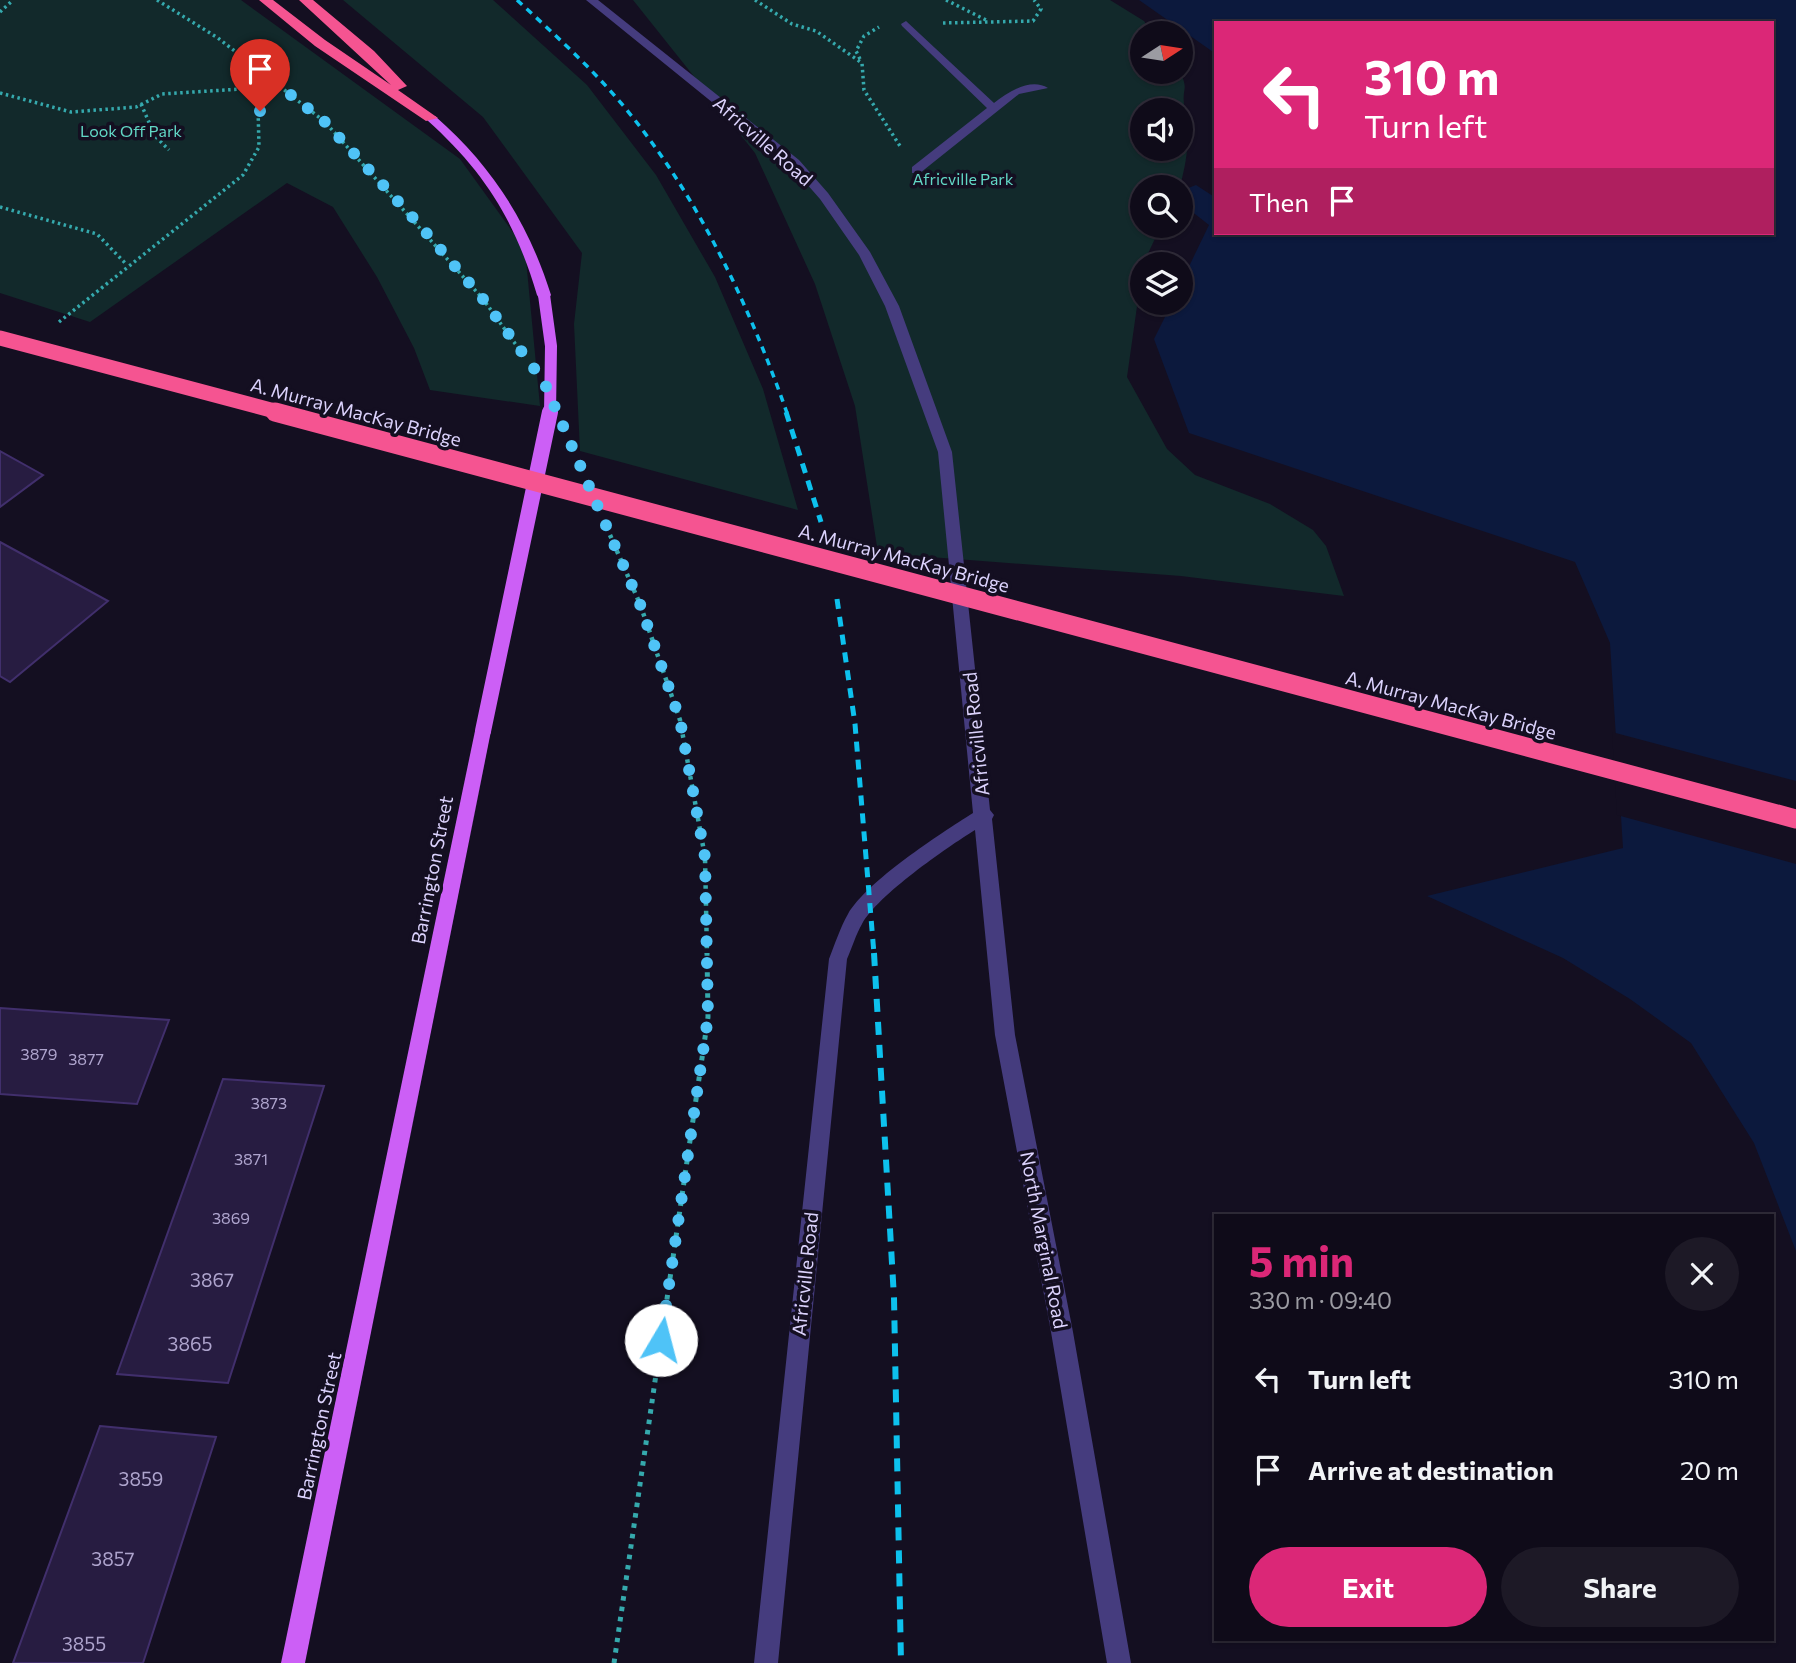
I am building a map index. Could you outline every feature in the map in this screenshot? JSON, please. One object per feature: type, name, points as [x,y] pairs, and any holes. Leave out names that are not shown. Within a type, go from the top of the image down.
[{"type":"highway","points":[[265,0],[320,43],[431,118]]},
{"type":"highway","points":[[305,0],[369,54],[431,118]]},
{"type":"highway","name":"A. Murray MacKay Bridge","points":[[0,338],[1796,819]]},
{"type":"main road","name":"Barrington Street","points":[[293,1663],[552,402],[551,346],[544,295],[532,255],[493,180],[465,147],[431,118]]},
{"type":"street","name":"Africville Road","points":[[591,0],[795,163],[824,196],[865,256],[892,306],[945,452],[985,815],[936,845],[870,901],[855,918],[838,959],[766,1663]]},
{"type":"street","points":[[906,24],[993,108]]},
{"type":"street","points":[[916,170],[1016,91],[1042,88]]},
{"type":"street","name":"North Marginal Road","points":[[985,815],[1005,1035],[1062,1332],[1119,1663]]},
{"type":"path","points":[[0,12],[13,0]]},
{"type":"path","points":[[157,0],[218,38],[325,122],[483,299],[521,351]]},
{"type":"path","points":[[755,0],[792,24],[816,31],[862,62]]},
{"type":"path","points":[[946,0],[989,21]]},
{"type":"path","points":[[916,170],[864,90],[862,62],[856,51],[864,36],[877,27],[906,24],[989,21],[1010,24],[1033,21],[1041,9],[1034,0]]},
{"type":"path","points":[[56,324],[127,265],[192,219],[243,175],[259,147],[257,68]]},
{"type":"path","points":[[0,93],[71,112],[141,104],[162,94],[257,88]]},
{"type":"path","points":[[141,104],[155,136],[169,150]]},
{"type":"path","points":[[0,206],[97,234],[127,265]]},
{"type":"path","points":[[608,532],[640,604],[680,720],[705,857],[708,1017],[614,1663]]},
{"type":"green space","name":"Look Off Park","points":[[0,0],[241,0],[460,159],[525,249],[540,406],[430,390],[414,348],[377,277],[333,207],[287,183],[90,322],[0,293]]},
{"type":"green space","points":[[343,0],[493,0],[587,85],[656,175],[715,277],[763,389],[798,510],[580,451],[574,324],[582,253],[483,117]]},
{"type":"green space","name":"Africville Park","points":[[633,0],[1110,0],[1144,21],[1130,21],[1130,84],[1185,86],[1184,98],[1130,98],[1130,161],[1185,161],[1183,175],[1130,175],[1130,238],[1155,238],[1149,252],[1130,252],[1130,315],[1136,315],[1127,377],[1167,449],[1195,475],[1270,504],[1313,530],[1326,546],[1344,596],[1181,576],[878,553],[855,406],[815,284],[755,153]]},
{"type":"water","points":[[1139,0],[1796,0],[1796,1251],[1754,1143],[1691,1043],[1630,999],[1563,958],[1427,896],[1623,848],[1610,643],[1575,562],[1189,433],[1154,339],[1166,315],[1193,315],[1193,258],[1209,225],[1193,212],[1193,186],[1196,185],[1214,197],[1214,235],[1774,235],[1774,21],[1214,21],[1214,53],[1194,39],[1194,21],[1169,21]]},
{"type":"pier","points":[[1612,732],[1796,781],[1796,864],[1617,815]]},
{"type":"building","points":[[0,451],[43,475],[0,507]]},
{"type":"building","points":[[0,542],[108,601],[10,682],[0,676]]},
{"type":"building","points":[[0,1008],[169,1020],[137,1104],[0,1094]]},
{"type":"building","points":[[223,1079],[324,1086],[228,1383],[117,1374]]},
{"type":"building","points":[[100,1426],[216,1437],[143,1663],[13,1663]]},
{"type":"railway","points":[[517,0],[613,94],[677,179],[739,293],[787,413]]},
{"type":"railway","points":[[786,412],[821,522]]},
{"type":"railway","points":[[837,599],[855,724],[874,954]]},
{"type":"railway","points":[[874,953],[894,1298],[901,1663]]},
{"type":"route","points":[[260,111],[257,68],[325,122],[417,222],[483,299],[544,382],[640,604],[680,720],[705,857],[708,1017],[661,1340]]}]
